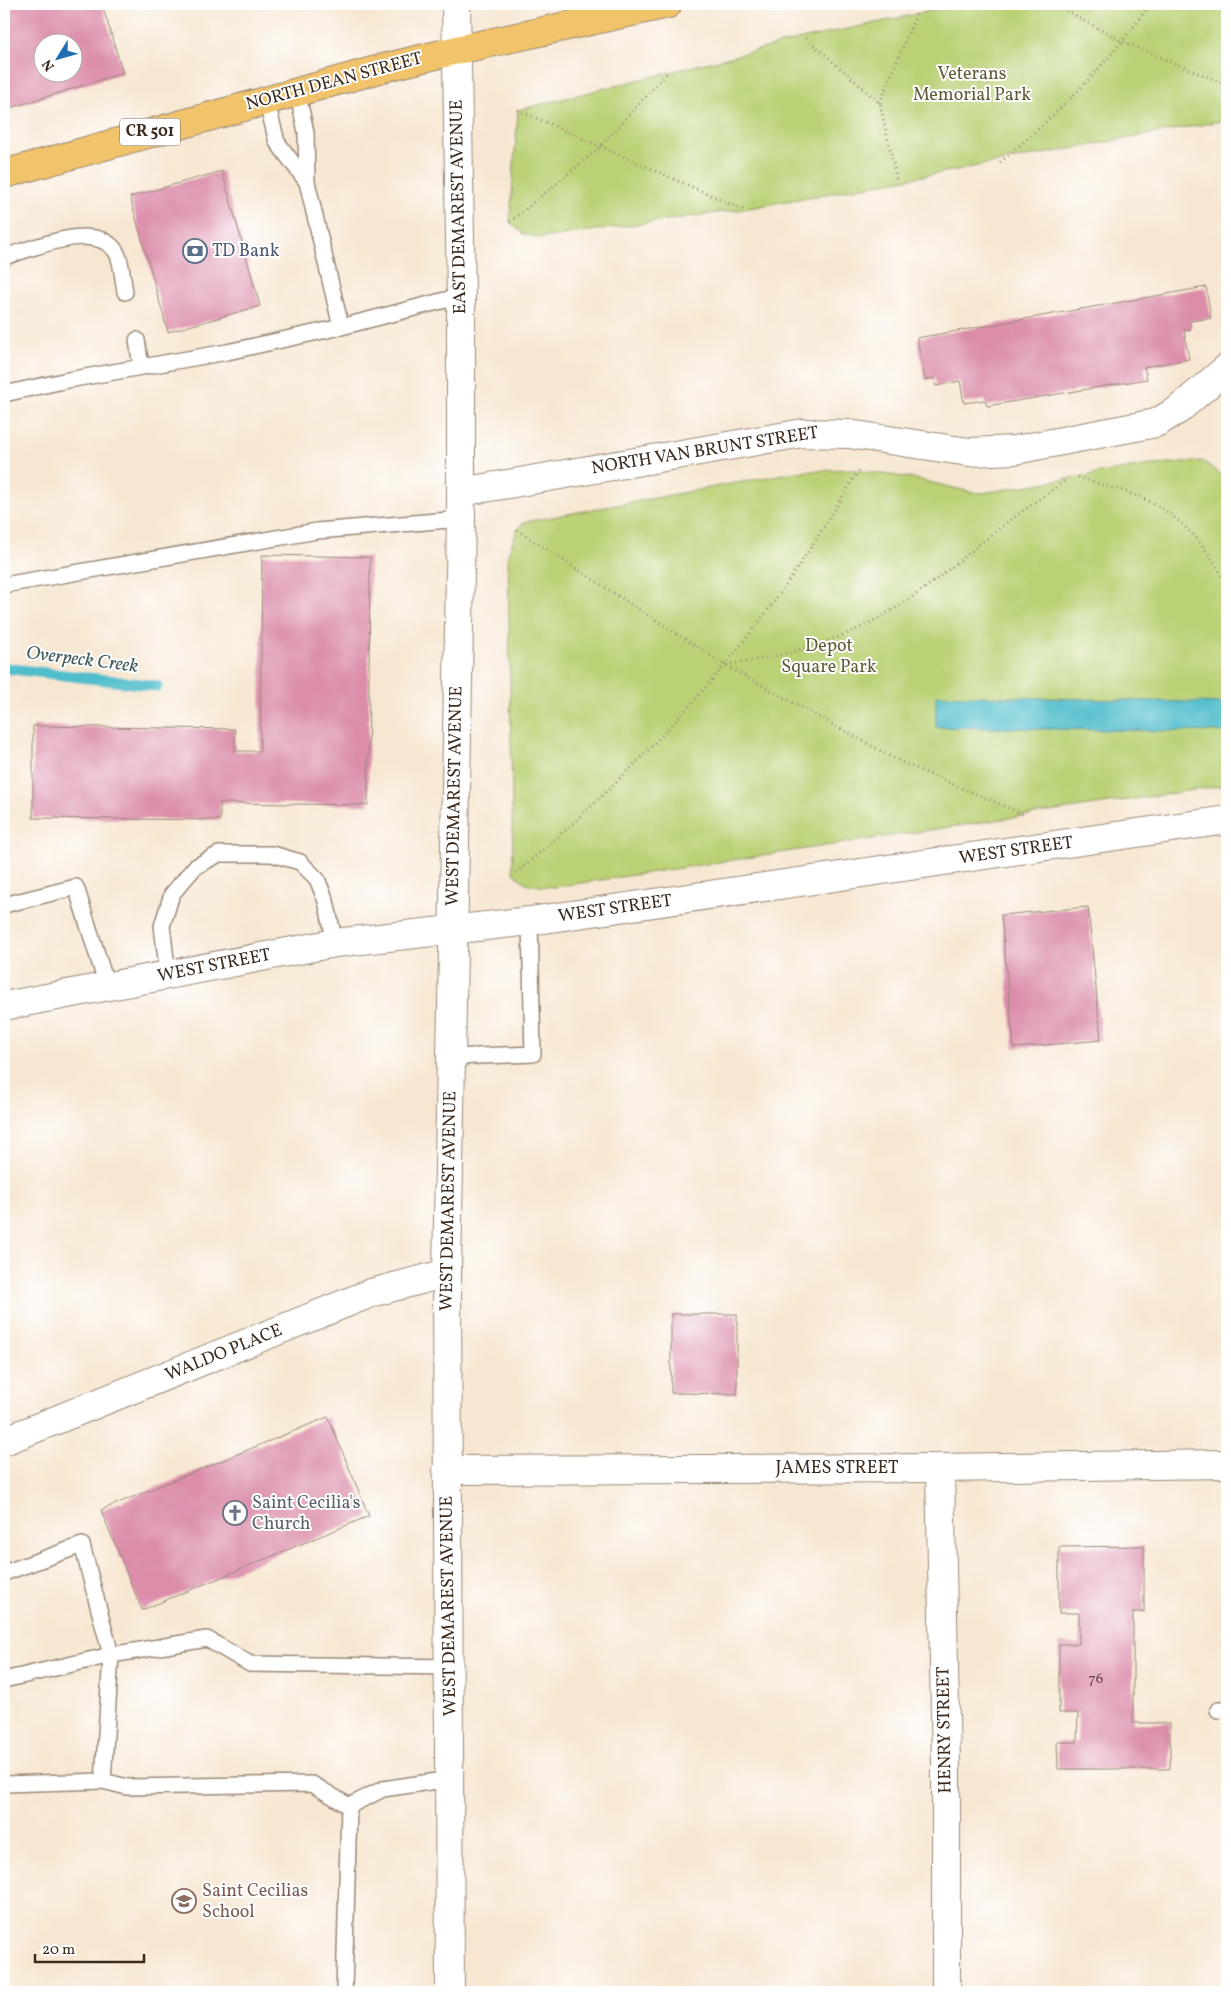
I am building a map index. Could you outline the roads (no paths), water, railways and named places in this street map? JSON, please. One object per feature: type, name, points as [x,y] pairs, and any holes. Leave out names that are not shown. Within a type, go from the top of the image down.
[{"type":"main road","name":"NORTH DEAN STREET","points":[[4,174],[297,91],[457,50],[668,4]]},
{"type":"street","name":"EAST DEMAREST AVENUE","points":[[456,4],[461,296],[460,410]]},
{"type":"street","name":"NORTH VAN BRUNT STREET","points":[[461,492],[803,433],[849,434],[969,452],[1015,450],[1156,423],[1178,410],[1227,368]]},
{"type":"street","name":"WEST DEMAREST AVENUE","points":[[450,1992],[447,1273],[461,518],[460,410]]},
{"type":"street","name":"WEST STREET","points":[[4,1006],[335,944],[530,922],[1227,820]]},
{"type":"street","name":"WALDO PLACE","points":[[4,1441],[371,1293],[447,1273]]},
{"type":"street","name":"JAMES STREET","points":[[447,1470],[940,1468],[1227,1464]]},
{"type":"street","name":"HENRY STREET","points":[[940,1468],[946,1763],[946,1992]]},
{"type":"lane","points":[[297,91],[306,132],[307,182],[340,327]]},
{"type":"lane","points":[[266,100],[277,142],[307,182]]},
{"type":"lane","points":[[4,257],[71,238],[95,236],[108,244],[118,257],[124,292]]},
{"type":"lane","points":[[4,394],[227,352],[340,327],[461,296]]},
{"type":"lane","points":[[137,340],[141,367]]},
{"type":"lane","points":[[4,584],[317,531],[461,518]]},
{"type":"lane","points":[[168,975],[162,926],[172,894],[195,867],[219,854],[272,854],[300,862],[317,879],[326,901],[335,944]]},
{"type":"lane","points":[[4,905],[76,888],[107,986]]},
{"type":"lane","points":[[452,1057],[533,1054],[530,922]]},
{"type":"lane","points":[[4,1573],[82,1546],[111,1655],[103,1781]]},
{"type":"lane","points":[[4,1680],[111,1655],[207,1639],[250,1664],[450,1667]]},
{"type":"lane","points":[[349,1806],[383,1789],[450,1779]]},
{"type":"lane","points":[[4,1784],[103,1781],[127,1787],[312,1784],[349,1806]]},
{"type":"lane","points":[[344,1992],[349,1806]]},
{"type":"water","points":[[936,695],[1227,703],[1227,732],[936,727]]},
{"type":"waterway","name":"Overpeck Creek","points":[[4,668],[157,686]]},
{"type":"place","name":"TD Bank","points":[[195,251]]},
{"type":"place","name":"Saint Cecilia's Church","points":[[235,1513]]},
{"type":"place","name":"Saint Cecilias School","points":[[184,1901]]},
{"type":"park label","name":"Veterans Memorial Park","points":[[972,84]]},
{"type":"park label","name":"Depot Square Park","points":[[829,656]]}]
